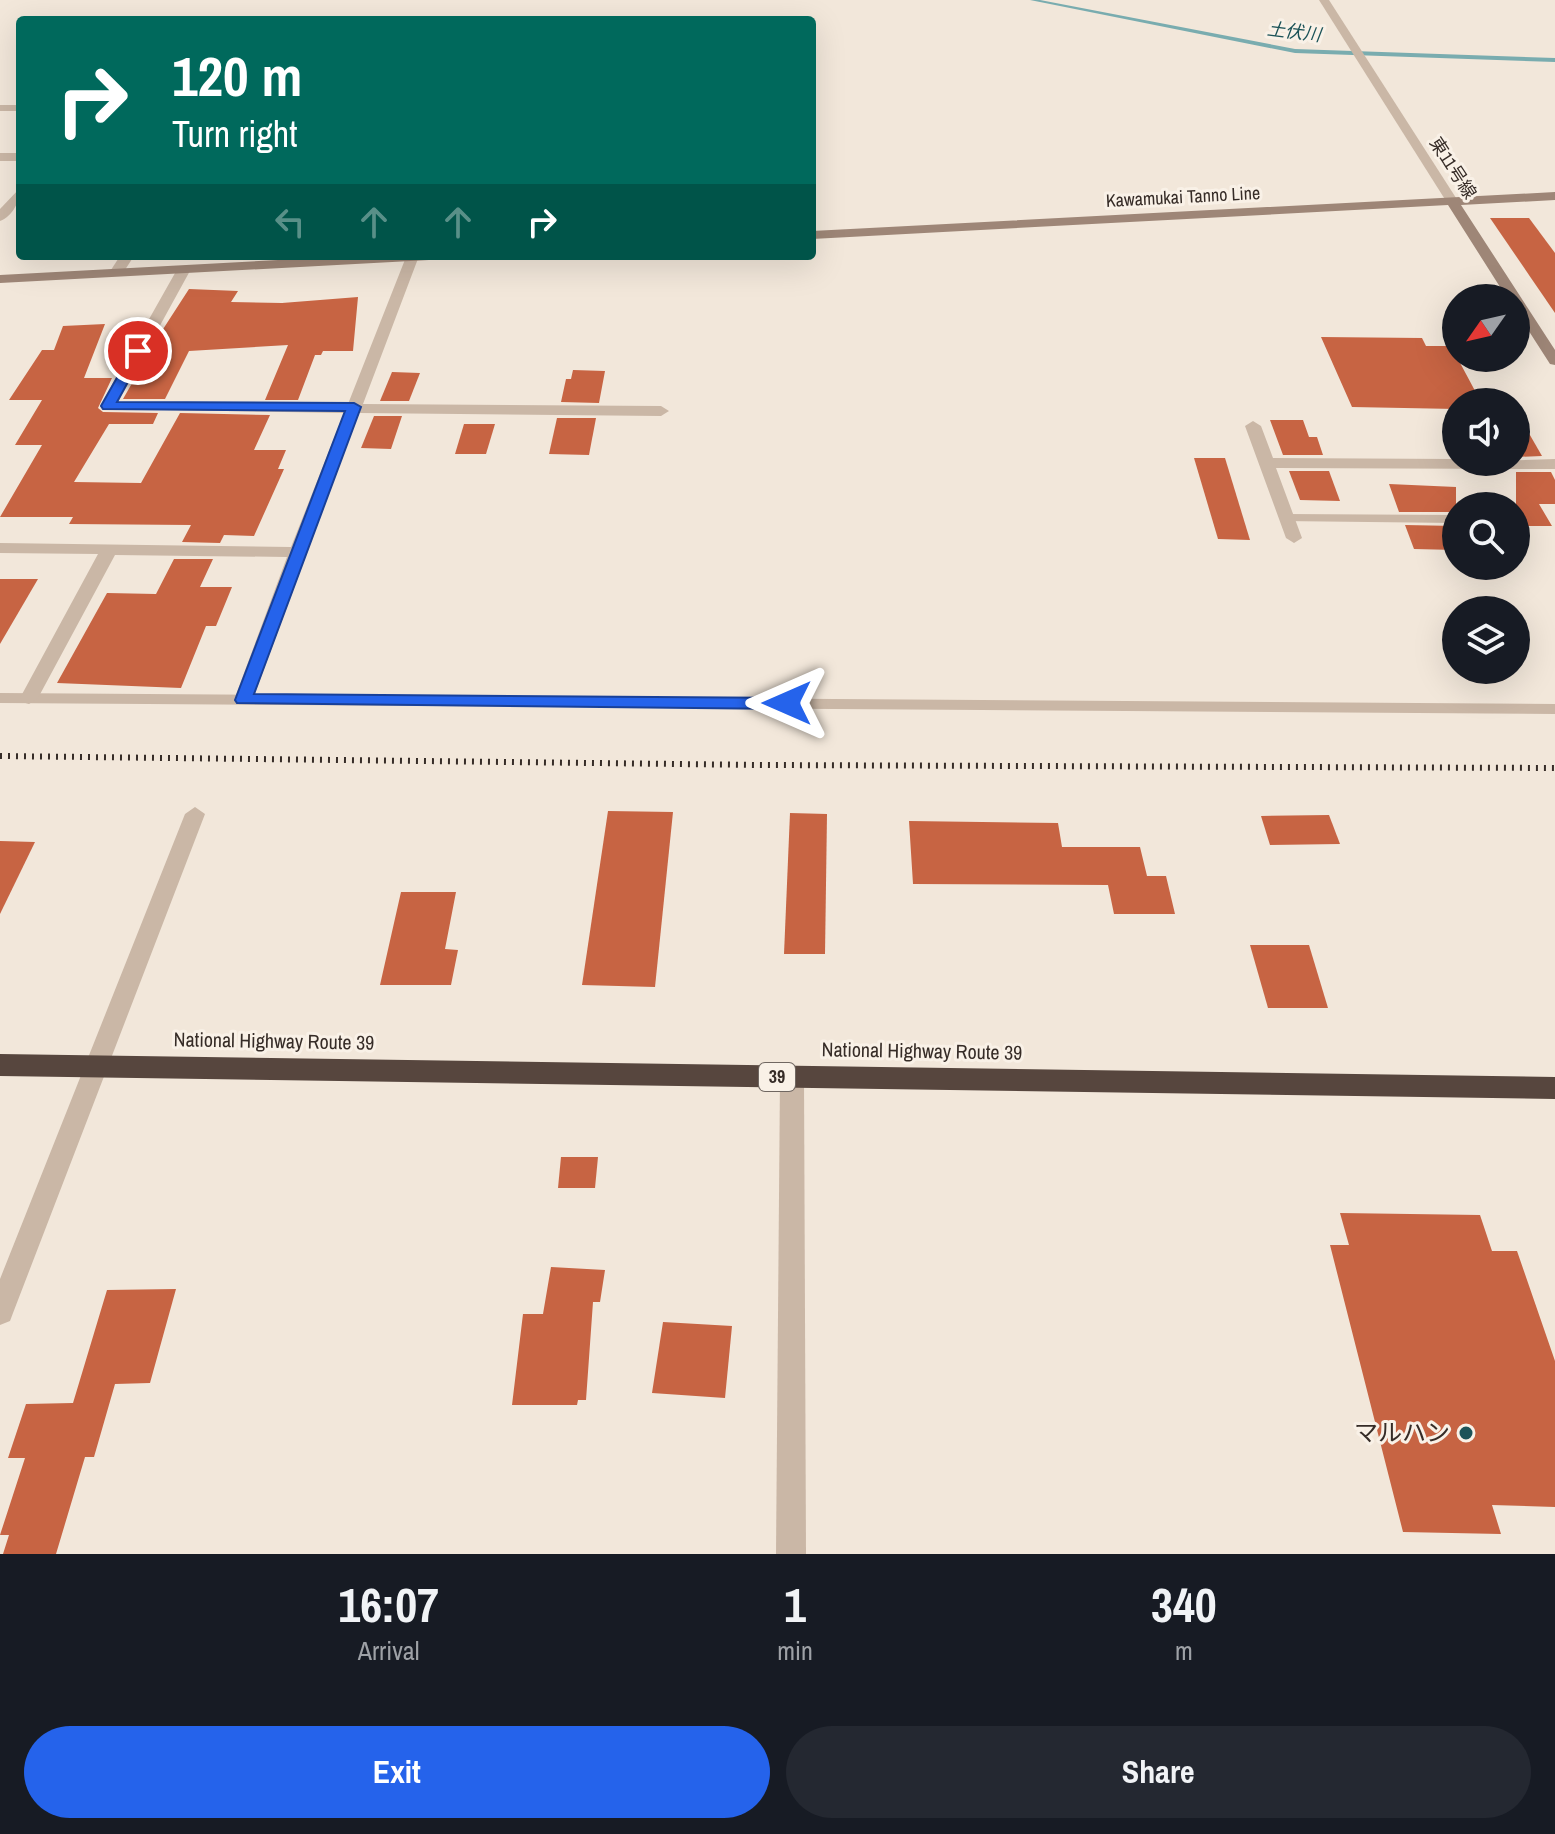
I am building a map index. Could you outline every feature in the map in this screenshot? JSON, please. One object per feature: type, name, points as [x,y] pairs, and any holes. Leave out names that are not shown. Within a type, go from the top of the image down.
[{"type":"highway","name":"National Highway Route 39","points":[[0,1065],[1555,1088]]},
{"type":"main road","name":"Kawamukai Tanno Line","points":[[816,235],[1555,196]]},
{"type":"main road","name":"東11号線","points":[[1452,201],[1505,284]]},
{"type":"main road","points":[[0,279],[299,260]]},
{"type":"main road","name":"東11号線","points":[[1530,322],[1555,361]]},
{"type":"street","name":"東11号線","points":[[1324,0],[1452,201]]},
{"type":"street","points":[[0,217],[16,197]]},
{"type":"street","points":[[116,273],[124,260]]},
{"type":"street","points":[[244,700],[297,552],[412,260]]},
{"type":"street","points":[[184,269],[108,406],[661,411]]},
{"type":"street","points":[[1253,426],[1294,538]]},
{"type":"street","points":[[1266,463],[1555,464]]},
{"type":"street","points":[[0,548],[297,552]]},
{"type":"street","points":[[29,698],[109,550]]},
{"type":"street","points":[[0,1313],[195,814]]},
{"type":"street","points":[[791,1554],[792,1077]]},
{"type":"lane","points":[[1286,518],[1442,519]]},
{"type":"lane","points":[[0,698],[1555,709]]},
{"type":"building","points":[[1490,218],[1529,218],[1555,253],[1555,313]]},
{"type":"building","points":[[189,289],[238,291],[231,302],[282,303],[358,297],[353,351],[323,351],[321,355],[315,355],[298,400],[265,400],[288,345],[189,351],[165,399],[123,399],[135,378],[145,378],[156,340]]},
{"type":"building","points":[[105,324],[84,378],[112,378],[98,408],[103,412],[158,413],[153,424],[109,424],[74,482],[141,483],[180,413],[270,415],[254,450],[286,450],[278,469],[284,469],[254,536],[224,535],[220,543],[182,542],[191,525],[69,524],[73,517],[0,517],[42,445],[15,445],[42,400],[9,400],[42,350],[54,350],[63,326]]},
{"type":"building","points":[[1321,337],[1422,338],[1426,346],[1442,346],[1442,372],[1465,372],[1474,388],[1442,388],[1442,409],[1352,407]]},
{"type":"building","points":[[573,370],[605,371],[599,403],[561,402],[566,379],[571,379]]},
{"type":"building","points":[[392,372],[420,373],[409,401],[380,401]]},
{"type":"building","points":[[374,416],[402,416],[391,449],[361,448]]},
{"type":"building","points":[[557,418],[596,418],[589,455],[549,454]]},
{"type":"building","points":[[1270,420],[1303,420],[1309,437],[1317,437],[1323,455],[1283,455]]},
{"type":"building","points":[[464,424],[495,424],[486,454],[455,454]]},
{"type":"building","points":[[1530,435],[1542,456],[1530,456]]},
{"type":"building","points":[[1194,458],[1225,458],[1250,540],[1218,539]]},
{"type":"building","points":[[1289,471],[1329,471],[1340,501],[1300,500]]},
{"type":"building","points":[[1551,472],[1555,480],[1555,504],[1539,504],[1552,526],[1530,526],[1530,492],[1516,492],[1516,476]]},
{"type":"building","points":[[1389,484],[1456,487],[1456,492],[1442,492],[1442,512],[1399,512]]},
{"type":"building","points":[[1405,525],[1442,526],[1442,550],[1414,549]]},
{"type":"building","points":[[174,559],[213,559],[200,587],[232,587],[216,626],[206,626],[181,688],[57,683],[107,593],[156,594]]},
{"type":"building","points":[[0,579],[38,579],[0,644]]},
{"type":"building","points":[[608,811],[673,812],[655,987],[582,985]]},
{"type":"building","points":[[790,813],[827,814],[825,954],[784,954]]},
{"type":"building","points":[[1329,815],[1340,844],[1270,845],[1261,816]]},
{"type":"building","points":[[909,821],[1058,823],[1062,847],[1140,847],[1147,876],[1166,876],[1175,914],[1114,914],[1108,885],[913,884]]},
{"type":"building","points":[[0,841],[35,842],[0,914]]},
{"type":"building","points":[[401,892],[456,892],[445,949],[458,950],[451,985],[380,985]]},
{"type":"building","points":[[1250,945],[1309,945],[1328,1008],[1268,1008]]},
{"type":"building","points":[[561,1157],[598,1157],[595,1188],[558,1188]]},
{"type":"building","name":"マルハン","points":[[1340,1213],[1480,1215],[1492,1251],[1517,1251],[1555,1361],[1555,1507],[1492,1505],[1501,1534],[1403,1532],[1330,1245],[1349,1245]]},
{"type":"building","points":[[551,1267],[605,1270],[600,1302],[593,1302],[586,1400],[578,1400],[577,1405],[512,1405],[523,1314],[543,1314]]},
{"type":"building","points":[[176,1289],[150,1383],[115,1384],[94,1457],[85,1457],[56,1554],[3,1554],[9,1535],[0,1535],[25,1458],[8,1458],[26,1404],[73,1403],[107,1290]]},
{"type":"building","points":[[663,1322],[732,1326],[725,1398],[652,1393]]},
{"type":"waterway","name":"土伏川","points":[[1032,0],[1295,51],[1555,60]]},
{"type":"railway","points":[[0,756],[762,765],[1555,768]]},
{"type":"place","name":"マルハン","points":[[1466,1433]]},
{"type":"route","points":[[138,351],[108,406],[354,407],[244,700],[787,703]]}]
